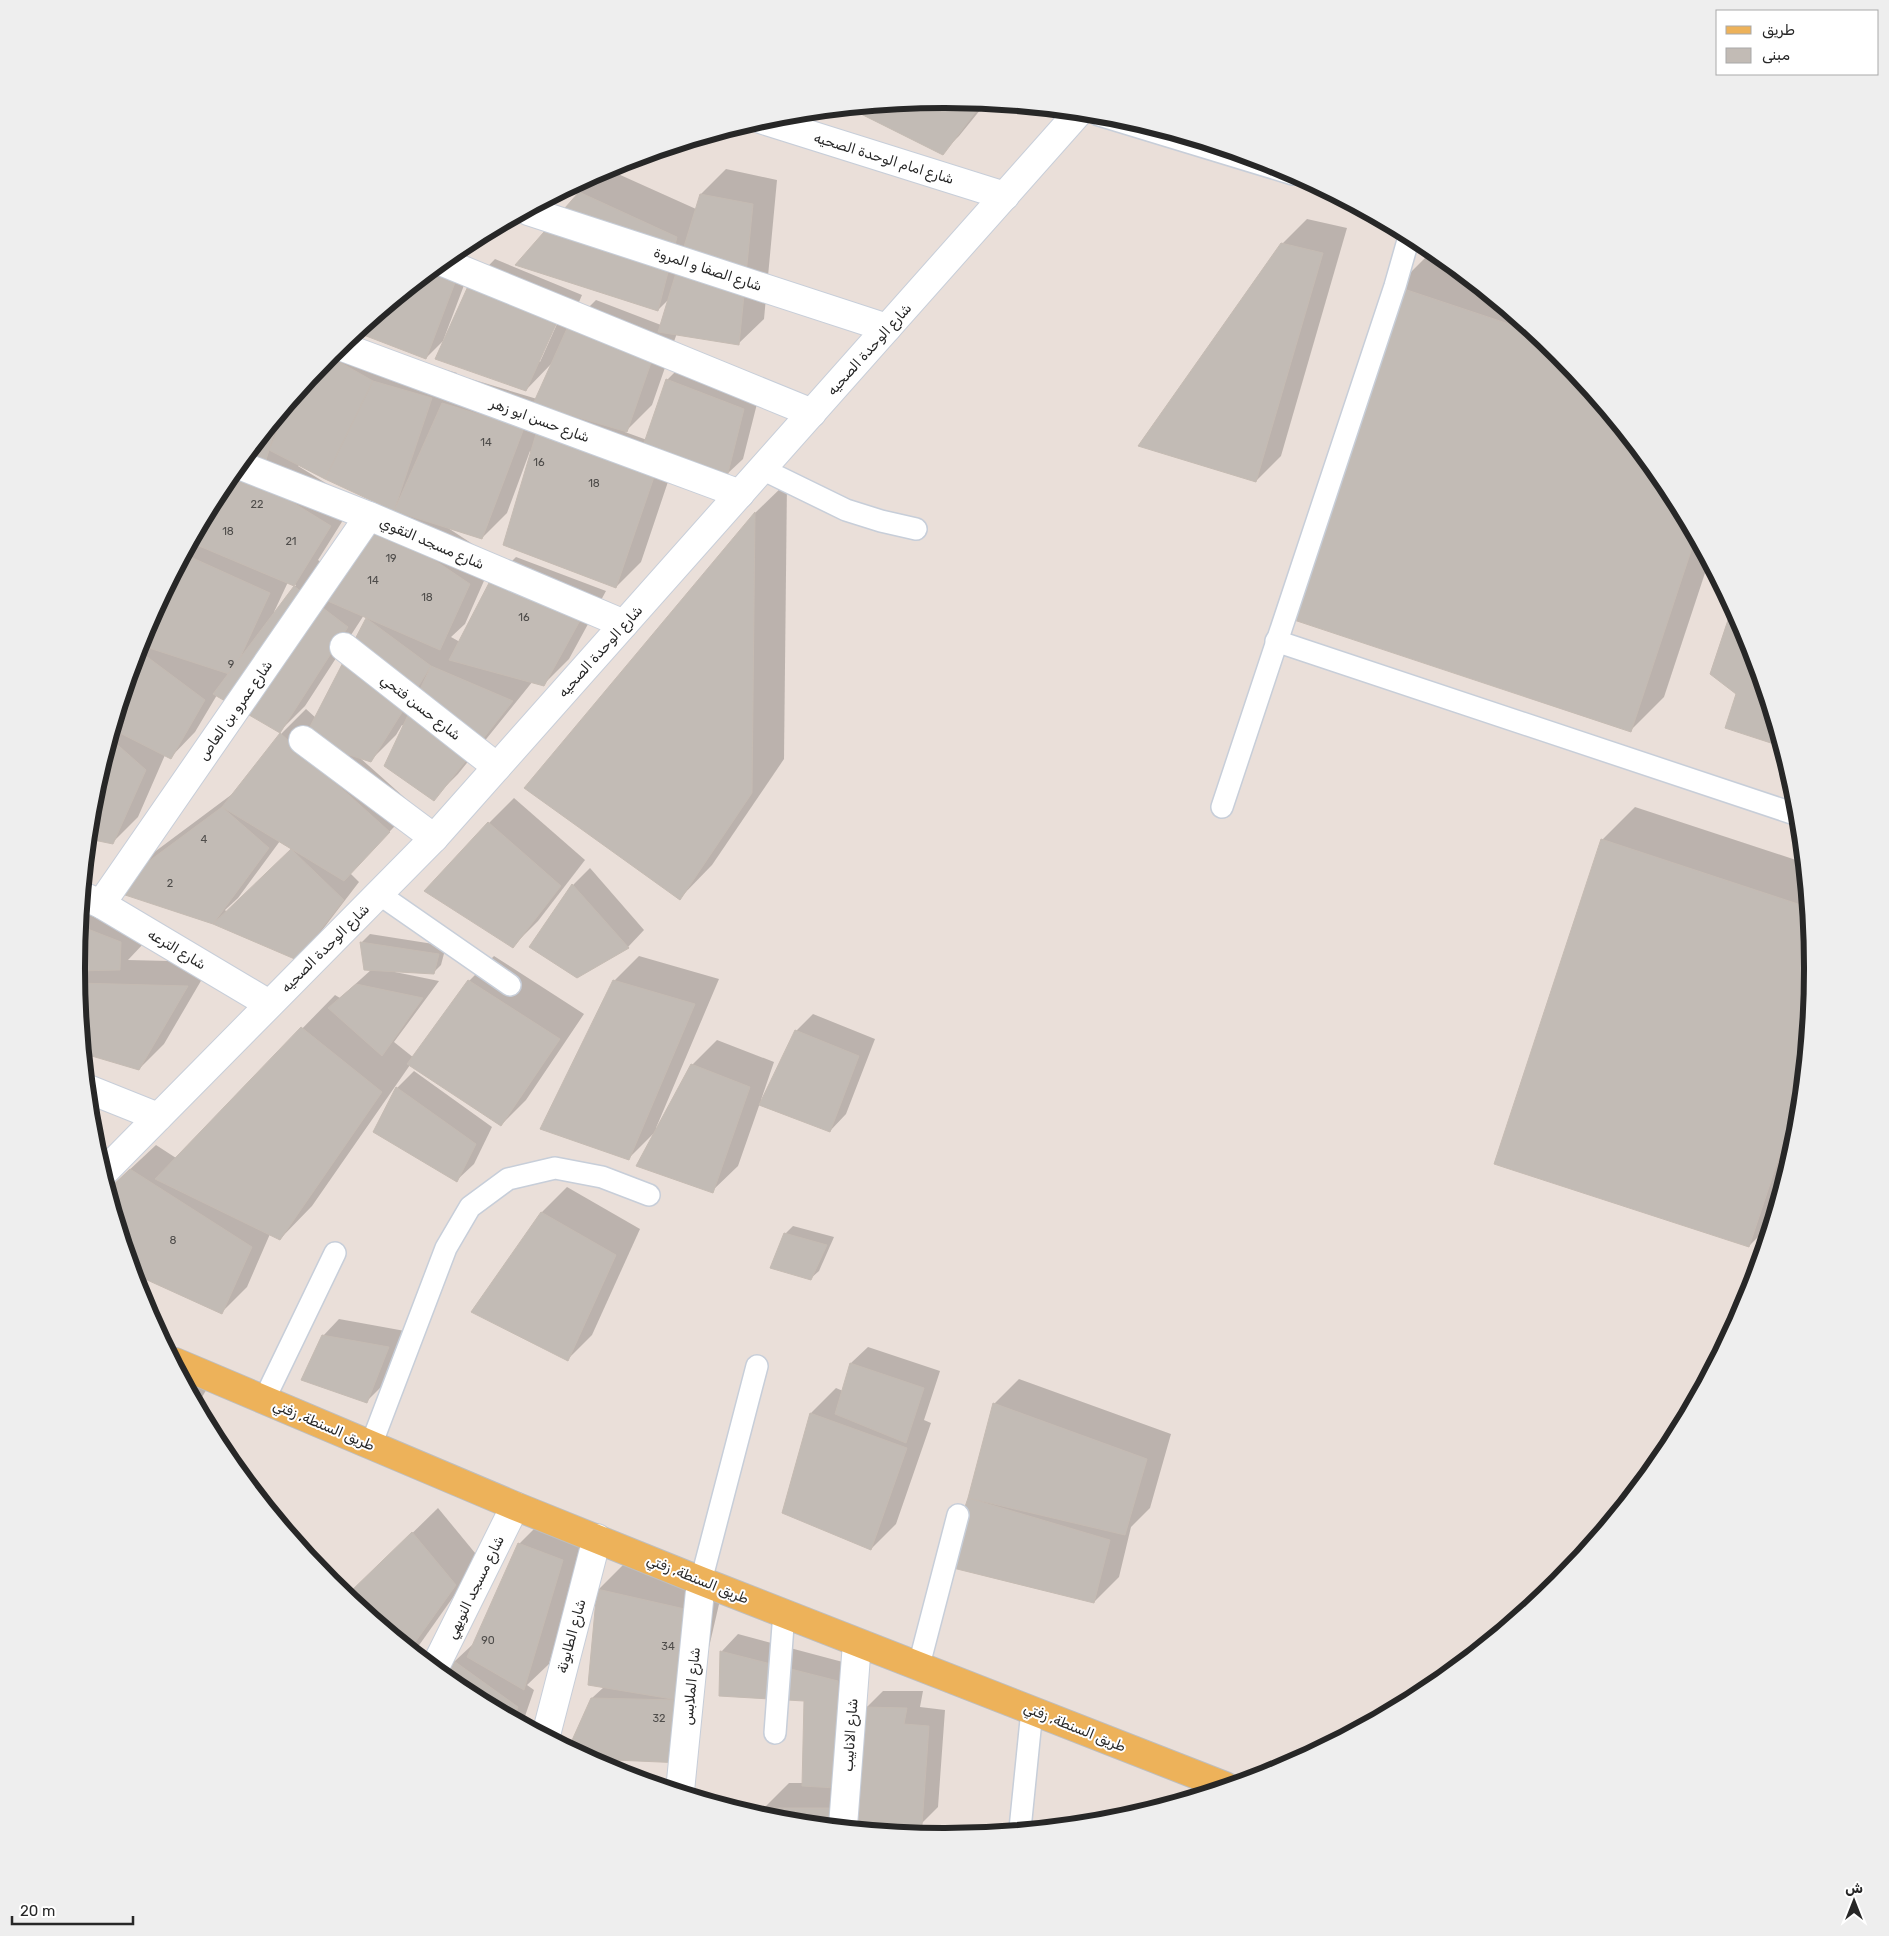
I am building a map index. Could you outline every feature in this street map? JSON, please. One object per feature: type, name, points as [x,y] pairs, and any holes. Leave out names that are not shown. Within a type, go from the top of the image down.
[{"type":"main road","name":"طريق السنطة, زفتي","points":[[183,1365],[515,1506],[701,1581],[784,1612],[857,1643],[919,1665],[1217,1783]]},
{"type":"street","name":"شارع الوحدة الصحيه","points":[[109,1167],[434,838],[1073,119]]},
{"type":"street","name":"شارع امام الوحدة الصحيه","points":[[778,125],[1005,196]]},
{"type":"street","name":"شارع الصفا و المروة","points":[[535,213],[888,328]]},
{"type":"street","points":[[450,265],[812,413]]},
{"type":"street","name":"شارع حسن ابو زهر","points":[[349,349],[740,494]]},
{"type":"street","name":"شارع مسجد التقوي","points":[[246,468],[368,516],[624,624]]},
{"type":"street","name":"شارع عمرو بن العاص","points":[[92,900],[368,516]]},
{"type":"street","name":"شارع حسن فتحي","points":[[344,647],[497,767]]},
{"type":"street","points":[[303,740],[434,838]]},
{"type":"street","name":"شارع الترعه","points":[[92,900],[269,1004]]},
{"type":"street","points":[[94,1091],[158,1117]]},
{"type":"street","name":"شارع مسجد النويهي","points":[[438,1662],[515,1506]]},
{"type":"street","name":"شارع الطابونة","points":[[547,1730],[597,1538]]},
{"type":"street","name":"شارع الملابس","points":[[681,1786],[701,1581]]},
{"type":"street","name":"شارع الانابيب","points":[[843,1821],[857,1643]]},
{"type":"lane","points":[[1222,807],[1395,286],[1407,244]]},
{"type":"lane","points":[[762,469],[846,510],[916,529]]},
{"type":"lane","points":[[1276,642],[1789,812]]},
{"type":"lane","points":[[379,894],[510,985]]},
{"type":"lane","points":[[372,1446],[446,1248],[470,1208],[508,1179],[555,1168],[602,1177],[649,1195]]},
{"type":"lane","points":[[264,1400],[336,1253]]},
{"type":"lane","points":[[701,1581],[758,1366]]},
{"type":"lane","points":[[919,1665],[958,1515]]},
{"type":"lane","points":[[775,1733],[784,1612]]},
{"type":"lane","points":[[1021,1824],[1032,1710]]},
{"type":"building","points":[[944,108],[978,109],[943,155],[859,113]]},
{"type":"building","points":[[579,192],[677,237],[658,311],[515,265]]},
{"type":"building","points":[[700,194],[753,204],[739,345],[658,332]]},
{"type":"building","points":[[1281,243],[1323,253],[1256,482],[1138,446]]},
{"type":"building","points":[[439,273],[456,280],[426,359],[364,335]]},
{"type":"building","points":[[469,284],[558,320],[526,391],[435,359]]},
{"type":"building","points":[[1395,286],[1515,326],[1552,360],[1591,401],[1659,490],[1693,545],[1631,732],[1285,617]]},
{"type":"building","points":[[569,324],[653,357],[627,432],[533,404]]},
{"type":"building","points":[[337,360],[373,381],[325,479],[269,450],[281,423],[298,401]]},
{"type":"building","points":[[666,379],[744,409],[727,477],[644,443]]},
{"type":"building","points":[[373,381],[432,398],[394,511],[325,479]]},
{"type":"building","points":[[442,403],[524,428],[482,539],[394,511]]},
{"type":"building","points":[[275,430],[266,460],[255,456]]},
{"type":"building","points":[[536,434],[654,477],[616,588],[503,545]]},
{"type":"building","points":[[243,472],[331,526],[294,586],[196,545]]},
{"type":"building","points":[[755,512],[752,793],[680,900],[524,788]]},
{"type":"building","points":[[369,516],[470,584],[440,650],[323,599]]},
{"type":"building","points":[[190,557],[270,593],[232,675],[147,647]]},
{"type":"building","points":[[490,581],[582,617],[544,686],[449,660]]},
{"type":"building","points":[[294,586],[348,627],[280,733],[213,694]]},
{"type":"building","points":[[1729,617],[1739,639],[1774,744],[1725,728],[1736,694],[1710,674]]},
{"type":"building","points":[[366,618],[431,666],[371,762],[303,740]]},
{"type":"building","points":[[144,655],[205,700],[171,759],[118,732]]},
{"type":"building","points":[[431,666],[513,701],[434,801],[384,766]]},
{"type":"building","points":[[280,733],[390,832],[344,881],[222,807]]},
{"type":"building","points":[[115,743],[146,770],[113,844],[95,840]]},
{"type":"building","points":[[222,807],[269,848],[213,924],[110,890]]},
{"type":"building","points":[[488,822],[561,886],[513,948],[424,891]]},
{"type":"building","points":[[1601,839],[1801,905],[1804,968],[1797,1080],[1788,1130],[1749,1247],[1494,1164]]},
{"type":"building","points":[[291,849],[344,900],[297,960],[213,924]]},
{"type":"building","points":[[572,884],[629,948],[577,978],[529,947]]},
{"type":"building","points":[[86,929],[121,942],[120,970],[85,971]]},
{"type":"building","points":[[360,942],[439,954],[434,974],[364,970]]},
{"type":"building","points":[[468,980],[560,1039],[501,1126],[407,1064]]},
{"type":"building","points":[[613,980],[695,1004],[629,1160],[540,1129]]},
{"type":"building","points":[[86,983],[188,986],[139,1070],[90,1055]]},
{"type":"building","points":[[356,984],[423,998],[382,1056],[328,1008]]},
{"type":"building","points":[[301,1027],[382,1092],[280,1240],[155,1179]]},
{"type":"building","points":[[795,1030],[859,1056],[830,1132],[759,1105]]},
{"type":"building","points":[[691,1064],[750,1087],[713,1193],[636,1166]]},
{"type":"building","points":[[396,1087],[476,1144],[457,1182],[373,1132]]},
{"type":"building","points":[[130,1169],[252,1247],[222,1314],[143,1278],[113,1185]]},
{"type":"building","points":[[541,1212],[616,1255],[568,1361],[471,1312]]},
{"type":"building","points":[[784,1233],[827,1245],[811,1280],[770,1268]]},
{"type":"building","points":[[322,1335],[389,1347],[367,1403],[301,1380]]},
{"type":"building","points":[[850,1363],[924,1388],[906,1443],[835,1414]]},
{"type":"building","points":[[993,1403],[1147,1459],[1125,1535],[968,1498]]},
{"type":"building","points":[[810,1413],[907,1448],[871,1550],[782,1513]]},
{"type":"building","points":[[968,1498],[1110,1540],[1094,1603],[945,1566]]},
{"type":"building","points":[[412,1532],[456,1585],[414,1644],[352,1590]]},
{"type":"building","points":[[518,1543],[563,1560],[524,1690],[467,1657]]},
{"type":"building","points":[[597,1589],[698,1612],[678,1700],[588,1685]]},
{"type":"building","points":[[720,1651],[838,1681],[836,1788],[802,1786],[804,1701],[719,1696]]},
{"type":"building","points":[[454,1661],[518,1707],[516,1713],[467,1683],[450,1671]]},
{"type":"building","points":[[591,1698],[678,1700],[683,1763],[611,1760],[571,1742]]},
{"type":"building","points":[[865,1707],[907,1708],[904,1724],[929,1726],[922,1825],[884,1826],[858,1823]]},
{"type":"building","points":[[764,1808],[829,1808],[829,1820]]}]
